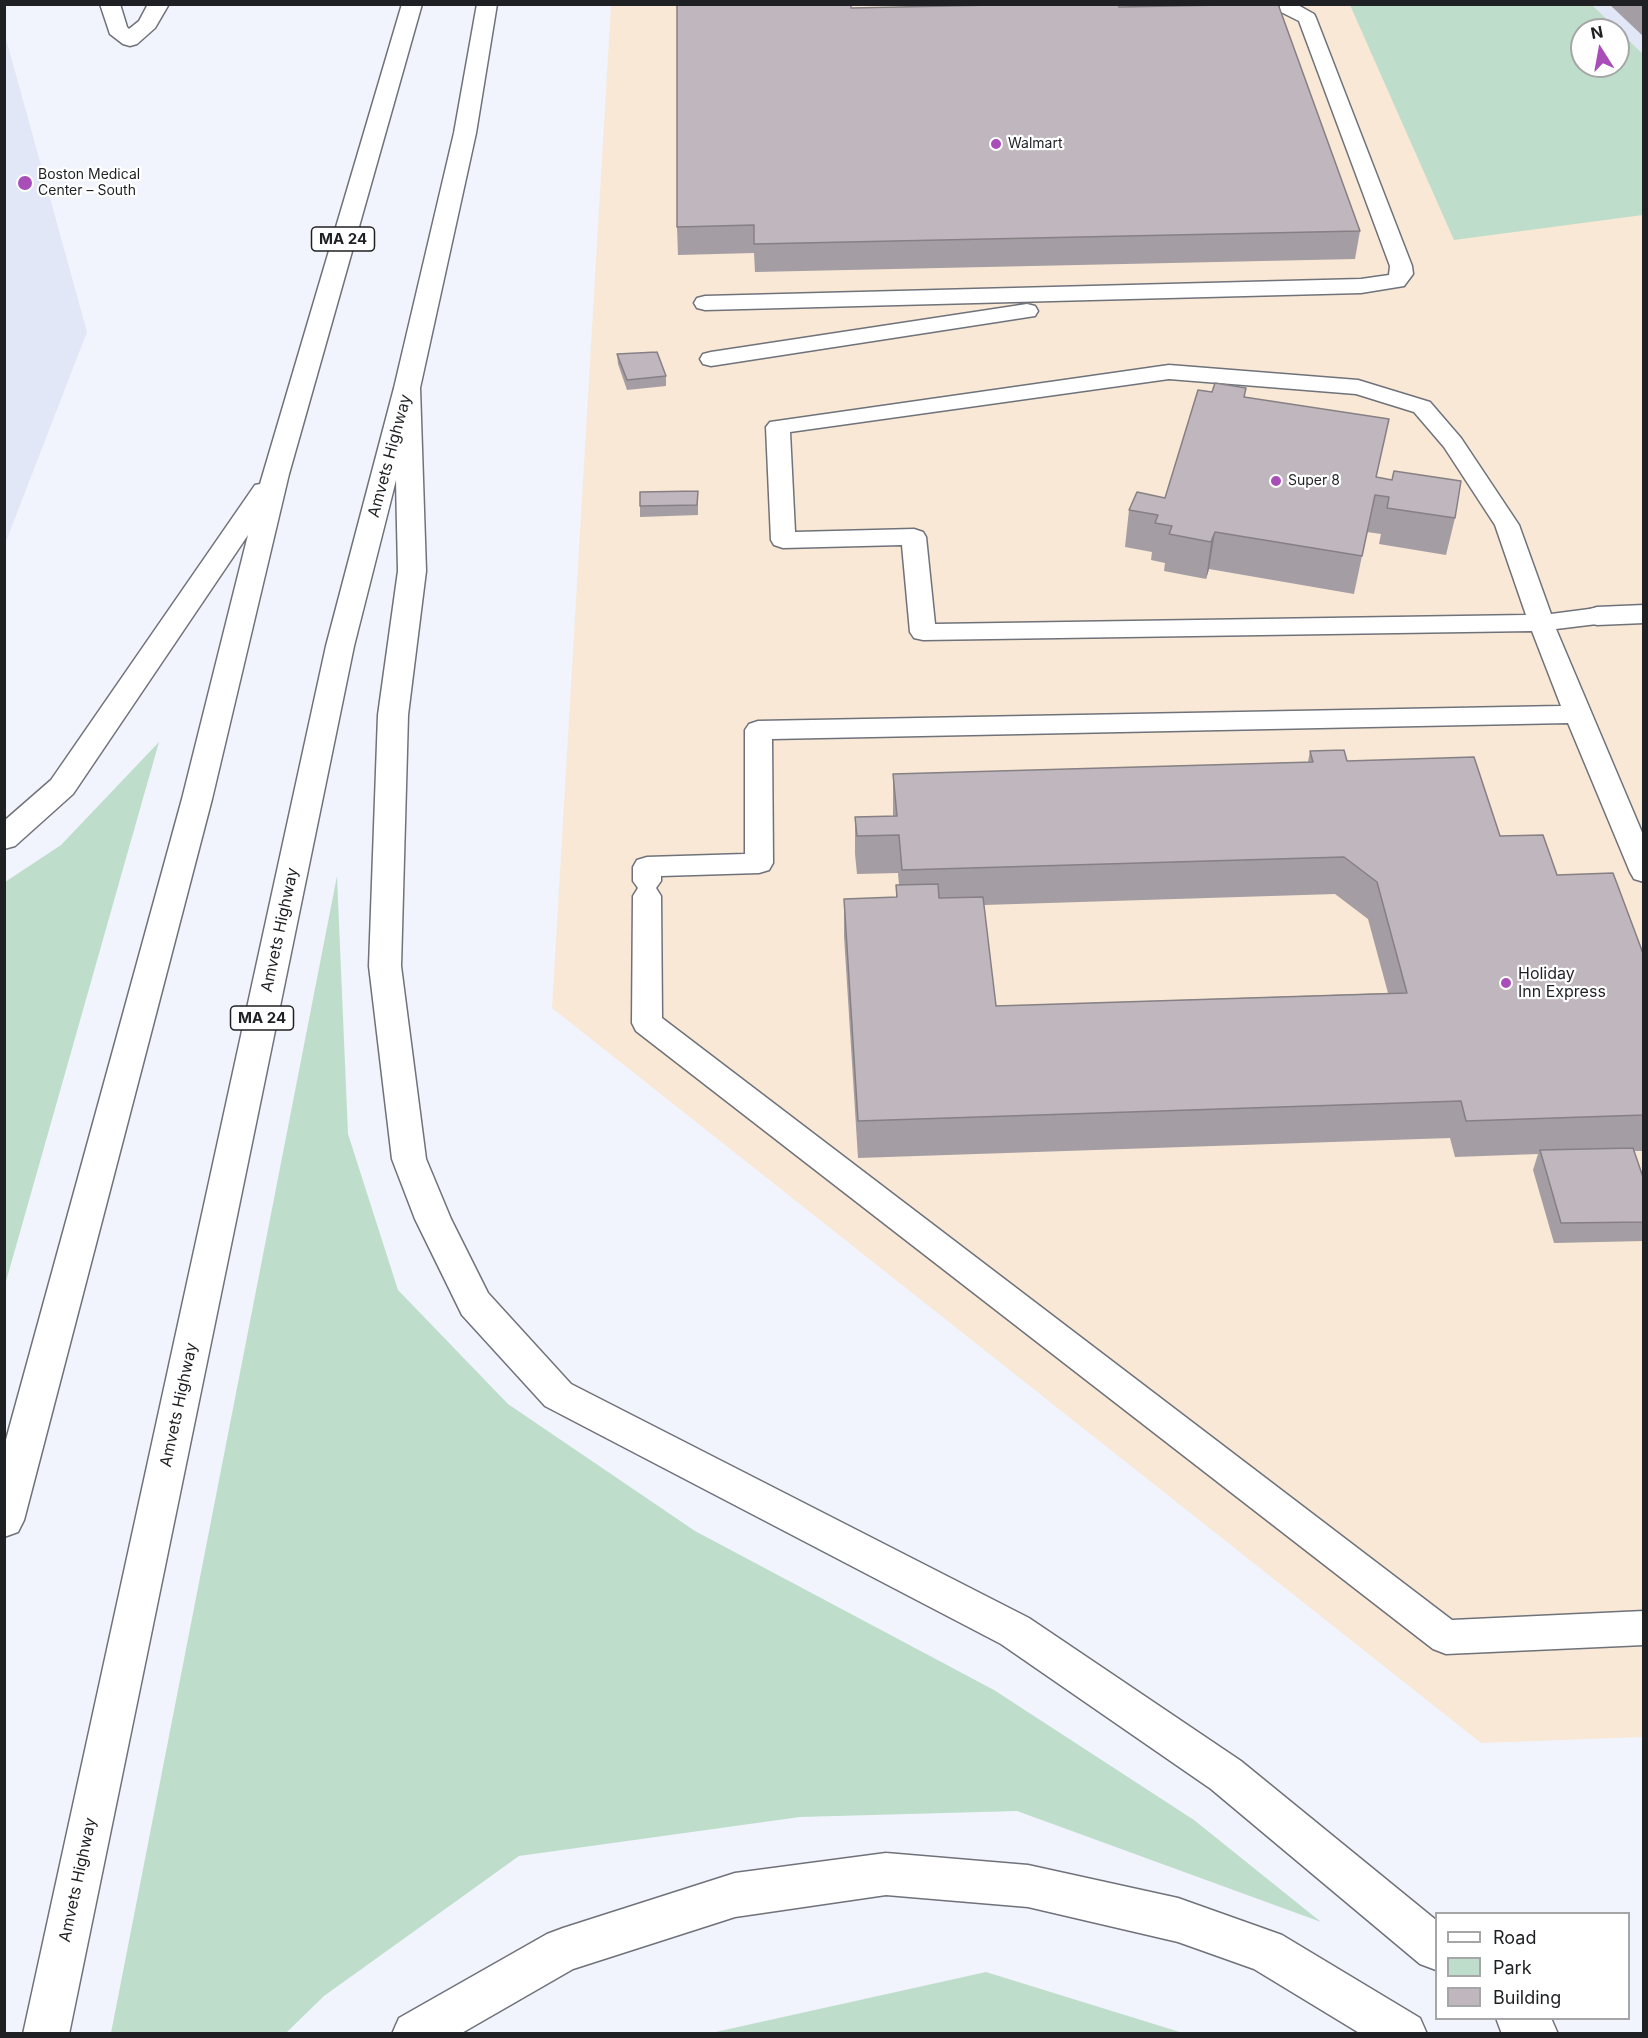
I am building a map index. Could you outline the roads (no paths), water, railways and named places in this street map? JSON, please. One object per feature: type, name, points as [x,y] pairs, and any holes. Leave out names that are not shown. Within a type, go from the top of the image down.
[{"type":"main road","points":[[110,4],[117,30],[130,40],[148,24],[159,4]]},
{"type":"main road","name":"MA 24","points":[[4,1520],[197,799],[276,474],[412,4]]},
{"type":"main road","name":"Amvets Highway","points":[[46,2034],[340,646],[408,388],[465,133],[487,4]]},
{"type":"main road","points":[[408,388],[411,571],[393,715],[385,966],[409,1159],[433,1219],[475,1304],[558,1395],[1015,1631],[1226,1774],[1435,1946]]},
{"type":"main road","points":[[4,838],[62,787],[276,474]]},
{"type":"main road","points":[[1597,616],[1644,614]]},
{"type":"main road","points":[[415,2034],[563,1950],[735,1895],[886,1874],[1029,1886],[1178,1920],[1266,1951],[1404,2034]]},
{"type":"main road","points":[[1519,2020],[1535,2034]]},
{"type":"lane","points":[[1144,4],[1175,9],[1219,9]]},
{"type":"lane","points":[[705,303],[1380,285],[1396,281],[1402,274],[1401,266],[1307,18],[1287,6],[1265,9]]},
{"type":"lane","points":[[711,359],[1154,291]]},
{"type":"lane","points":[[1597,616],[1541,623],[923,632],[914,537],[783,540],[778,427],[1169,372],[1358,387],[1422,407],[1453,443],[1507,525],[1541,623],[1644,872]]},
{"type":"lane","points":[[1578,714],[758,730],[759,863],[647,867],[646,1023],[1446,1637],[1644,1628]]},
{"type":"place","name":"Walmart","points":[[996,144]]},
{"type":"place","name":"Boston Medical Center – South","points":[[25,183]]},
{"type":"place","name":"Super 8","points":[[1276,481]]},
{"type":"place","name":"Holiday Inn Express","points":[[1506,983]]}]
